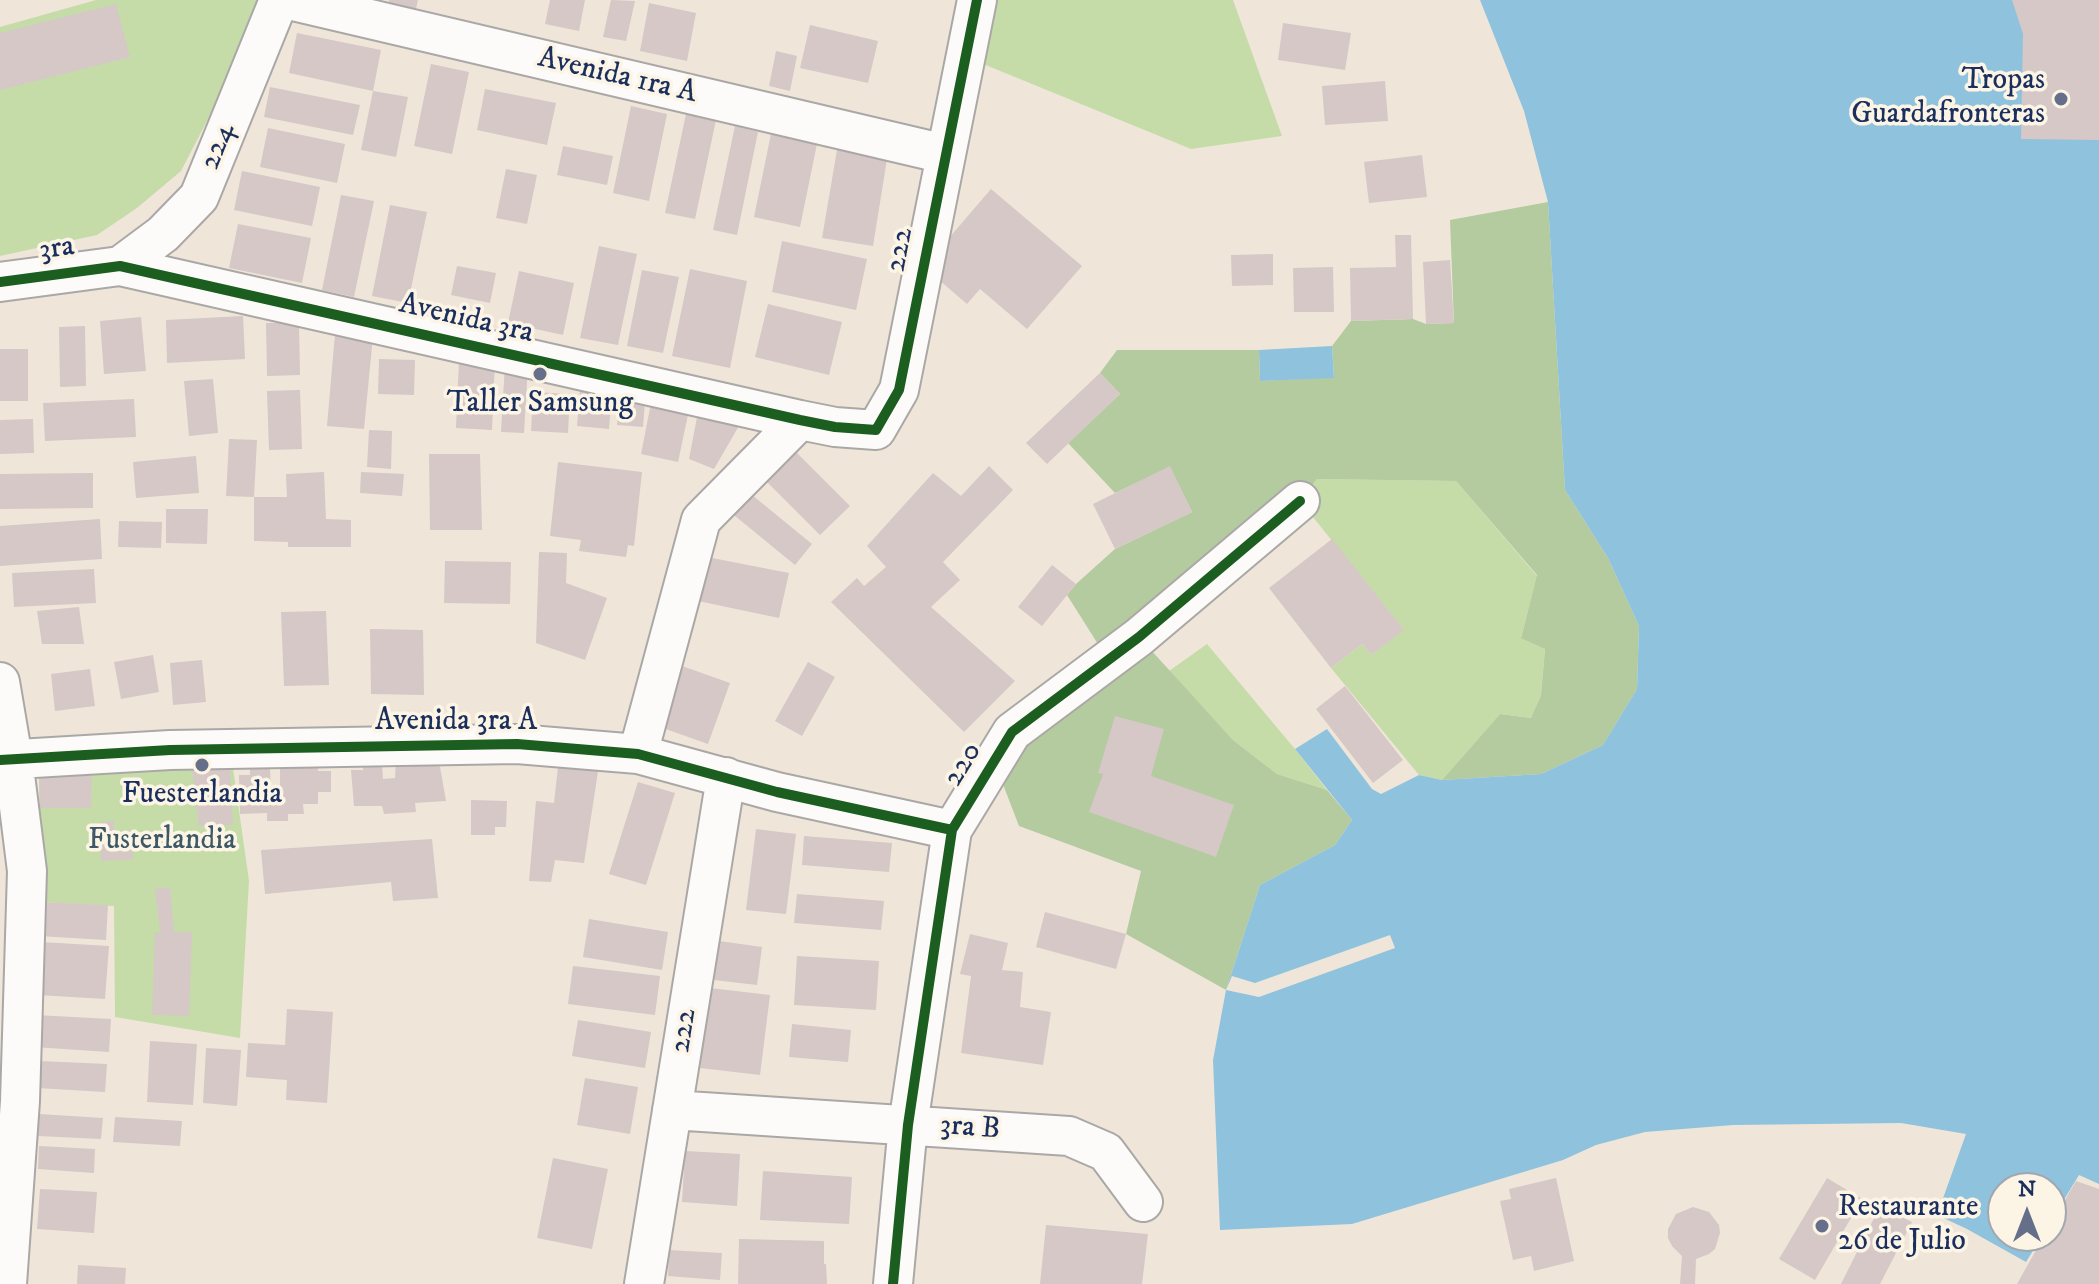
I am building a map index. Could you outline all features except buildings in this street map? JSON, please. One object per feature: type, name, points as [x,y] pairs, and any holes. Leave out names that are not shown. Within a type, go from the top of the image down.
[{"type":"street","name":"224","points":[[120,266],[163,234],[199,197],[279,0]]},
{"type":"street","name":"Avenida 1ra A","points":[[289,0],[945,154]]},
{"type":"street","name":"222","points":[[800,420],[876,430],[899,390],[977,0]]},
{"type":"street","name":"3ra","points":[[0,282],[120,266]]},
{"type":"street","name":"Avenida 3ra","points":[[120,266],[800,420]]},
{"type":"street","points":[[638,754],[701,520],[800,420]]},
{"type":"street","name":"220","points":[[893,1284],[908,1125],[952,830],[1012,732],[1139,637],[1300,501]]},
{"type":"street","points":[[0,682],[7,759],[27,871],[10,1100],[5,1272]]},
{"type":"street","name":"Avenida 3ra A","points":[[7,759],[170,750],[517,744],[638,754],[777,792],[952,830]]},
{"type":"street","name":"222","points":[[644,1284],[726,777]]},
{"type":"street","name":"3ra B","points":[[672,1110],[1069,1136],[1106,1152],[1143,1202]]},
{"type":"green space","points":[[96,0],[257,0],[221,94],[181,171],[137,208],[97,235],[0,256],[0,27]]},
{"type":"green space","points":[[979,0],[1233,0],[1282,136],[1191,149],[966,57]]},
{"type":"green space","points":[[1548,202],[1565,490],[1608,558],[1639,626],[1637,689],[1603,745],[1541,774],[1442,780],[1500,714],[1531,718],[1541,695],[1545,649],[1521,638],[1537,575],[1456,481],[1317,479],[1300,501],[1139,637],[1233,740],[1277,774],[1327,790],[1352,820],[1335,845],[1260,885],[1226,990],[1126,934],[1141,871],[1019,826],[994,761],[1108,660],[1067,595],[1115,549],[1192,512],[1170,467],[1115,493],[1068,443],[1120,394],[1100,373],[1117,350],[1259,350],[1260,381],[1334,377],[1332,346],[1351,321],[1413,319],[1426,324],[1454,323],[1450,220]]},
{"type":"green space","points":[[1317,479],[1456,481],[1537,576],[1521,637],[1545,648],[1541,695],[1531,718],[1500,714],[1442,780],[1419,775],[1331,668],[1362,644],[1371,655],[1403,629],[1300,501]]},
{"type":"green space","points":[[1207,644],[1327,790],[1277,774],[1233,740],[1169,671]]},
{"type":"green space","name":"Fusterlandia","points":[[232,761],[249,881],[240,1038],[115,1017],[114,906],[40,902],[39,767]]},
{"type":"water","points":[[1480,0],[2012,0],[2099,140],[2099,1184],[2079,1175],[2067,1195],[2067,1172],[1987,1172],[1987,1240],[1937,1215],[1966,1134],[1901,1123],[1733,1125],[1645,1132],[1352,1224],[1220,1230],[1213,1060],[1226,990],[1260,885],[1335,845],[1352,820],[1295,749],[1327,729],[1372,789],[1381,794],[1419,775],[1442,780],[1541,774],[1603,745],[1637,689],[1639,626],[1608,558],[1565,490],[1548,202],[1524,111]]},
{"type":"water","points":[[1332,346],[1334,378],[1260,381],[1259,350]]},
{"type":"water","points":[[2008,1252],[2032,1252],[2026,1262]]},
{"type":"pier","points":[[1390,935],[1395,948],[1259,997],[1226,990],[1232,976],[1255,983]]},
{"type":"cycle path","points":[[0,282],[120,266],[800,420],[876,430],[899,390],[977,0]]},
{"type":"cycle path","points":[[893,1284],[908,1125],[952,830],[1012,732],[1139,637],[1300,501]]},
{"type":"cycle path","points":[[0,760],[170,750],[517,744],[638,754],[777,792],[952,830]]},
{"type":"place","name":"Tropas Guardafronteras","points":[[2061,99]]},
{"type":"place","name":"Taller Samsung","points":[[540,374]]},
{"type":"place","name":"Fuesterlandia","points":[[202,765]]},
{"type":"place","name":"Restaurante 26 de Julio","points":[[1822,1226]]}]
